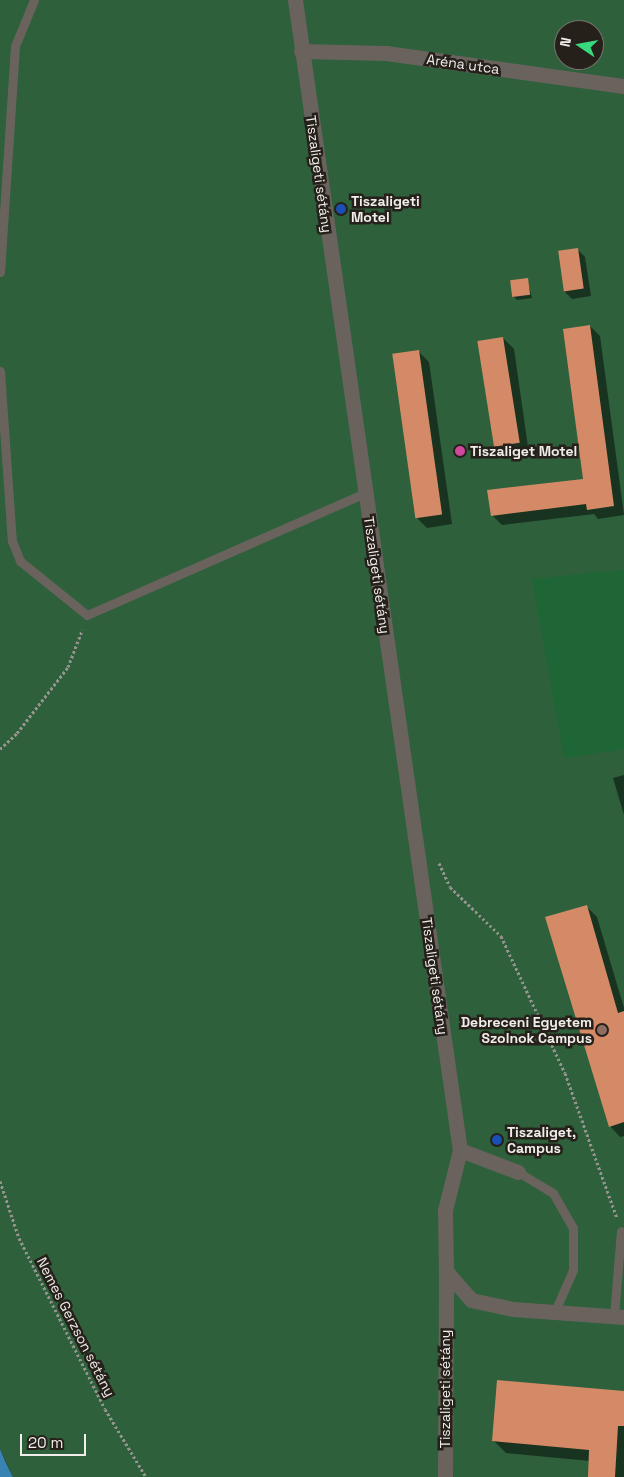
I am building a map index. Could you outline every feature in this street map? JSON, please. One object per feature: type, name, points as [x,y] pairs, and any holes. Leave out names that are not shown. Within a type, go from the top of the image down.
[{"type":"street","name":"Tiszaligeti sétány","points":[[295,0],[460,1150],[445,1210],[445,1477]]},
{"type":"street","name":"Aréna utca","points":[[301,51],[386,53],[624,86]]},
{"type":"street","points":[[460,1150],[518,1172]]},
{"type":"street","points":[[446,1272],[471,1300],[513,1309],[619,1317]]},
{"type":"lane","points":[[0,272],[14,46],[34,0]]},
{"type":"lane","points":[[0,371],[12,541],[20,561],[87,615],[365,493]]},
{"type":"lane","points":[[518,1172],[553,1193],[573,1228],[573,1270],[555,1311]]},
{"type":"lane","points":[[619,1317],[621,1231]]},
{"type":"path","points":[[0,749],[17,733],[68,667],[87,615]]},
{"type":"path","points":[[437,860],[450,886],[501,936],[565,1073],[621,1231]]},
{"type":"path","name":"Nemes Gerzson sétány","points":[[0,1181],[24,1246],[105,1409],[146,1477]]},
{"type":"green space","points":[[0,0],[624,0],[624,1477],[13,1477],[0,1449]]},
{"type":"green space","points":[[624,570],[624,749],[564,758],[532,579]]},
{"type":"water","points":[[0,1449],[6,1463],[13,1477],[0,1477]]},
{"type":"building","points":[[578,248],[584,289],[564,291],[558,251]]},
{"type":"building","points":[[528,278],[530,295],[512,297],[510,280]]},
{"type":"building","points":[[590,325],[614,506],[587,510],[586,504],[491,516],[487,490],[583,479],[563,329]]},
{"type":"building","points":[[503,337],[520,443],[494,447],[477,341]]},
{"type":"building","points":[[419,350],[442,514],[415,518],[392,354]]},
{"type":"building","name":"Debreceni Egyetem Szolnok Campus","points":[[587,905],[618,1013],[624,1011],[624,1122],[609,1127],[545,917]]},
{"type":"building","points":[[497,1380],[624,1391],[624,1426],[618,1426],[615,1477],[588,1477],[589,1450],[492,1441]]},
{"type":"place","name":"Tiszaligeti Motel","points":[[341,209]]},
{"type":"place","name":"Tiszaliget Motel","points":[[460,451]]},
{"type":"place","name":"Debreceni Egyetem Szolnok Campus","points":[[602,1030]]},
{"type":"place","name":"Tiszaliget, Campus","points":[[497,1140]]}]
